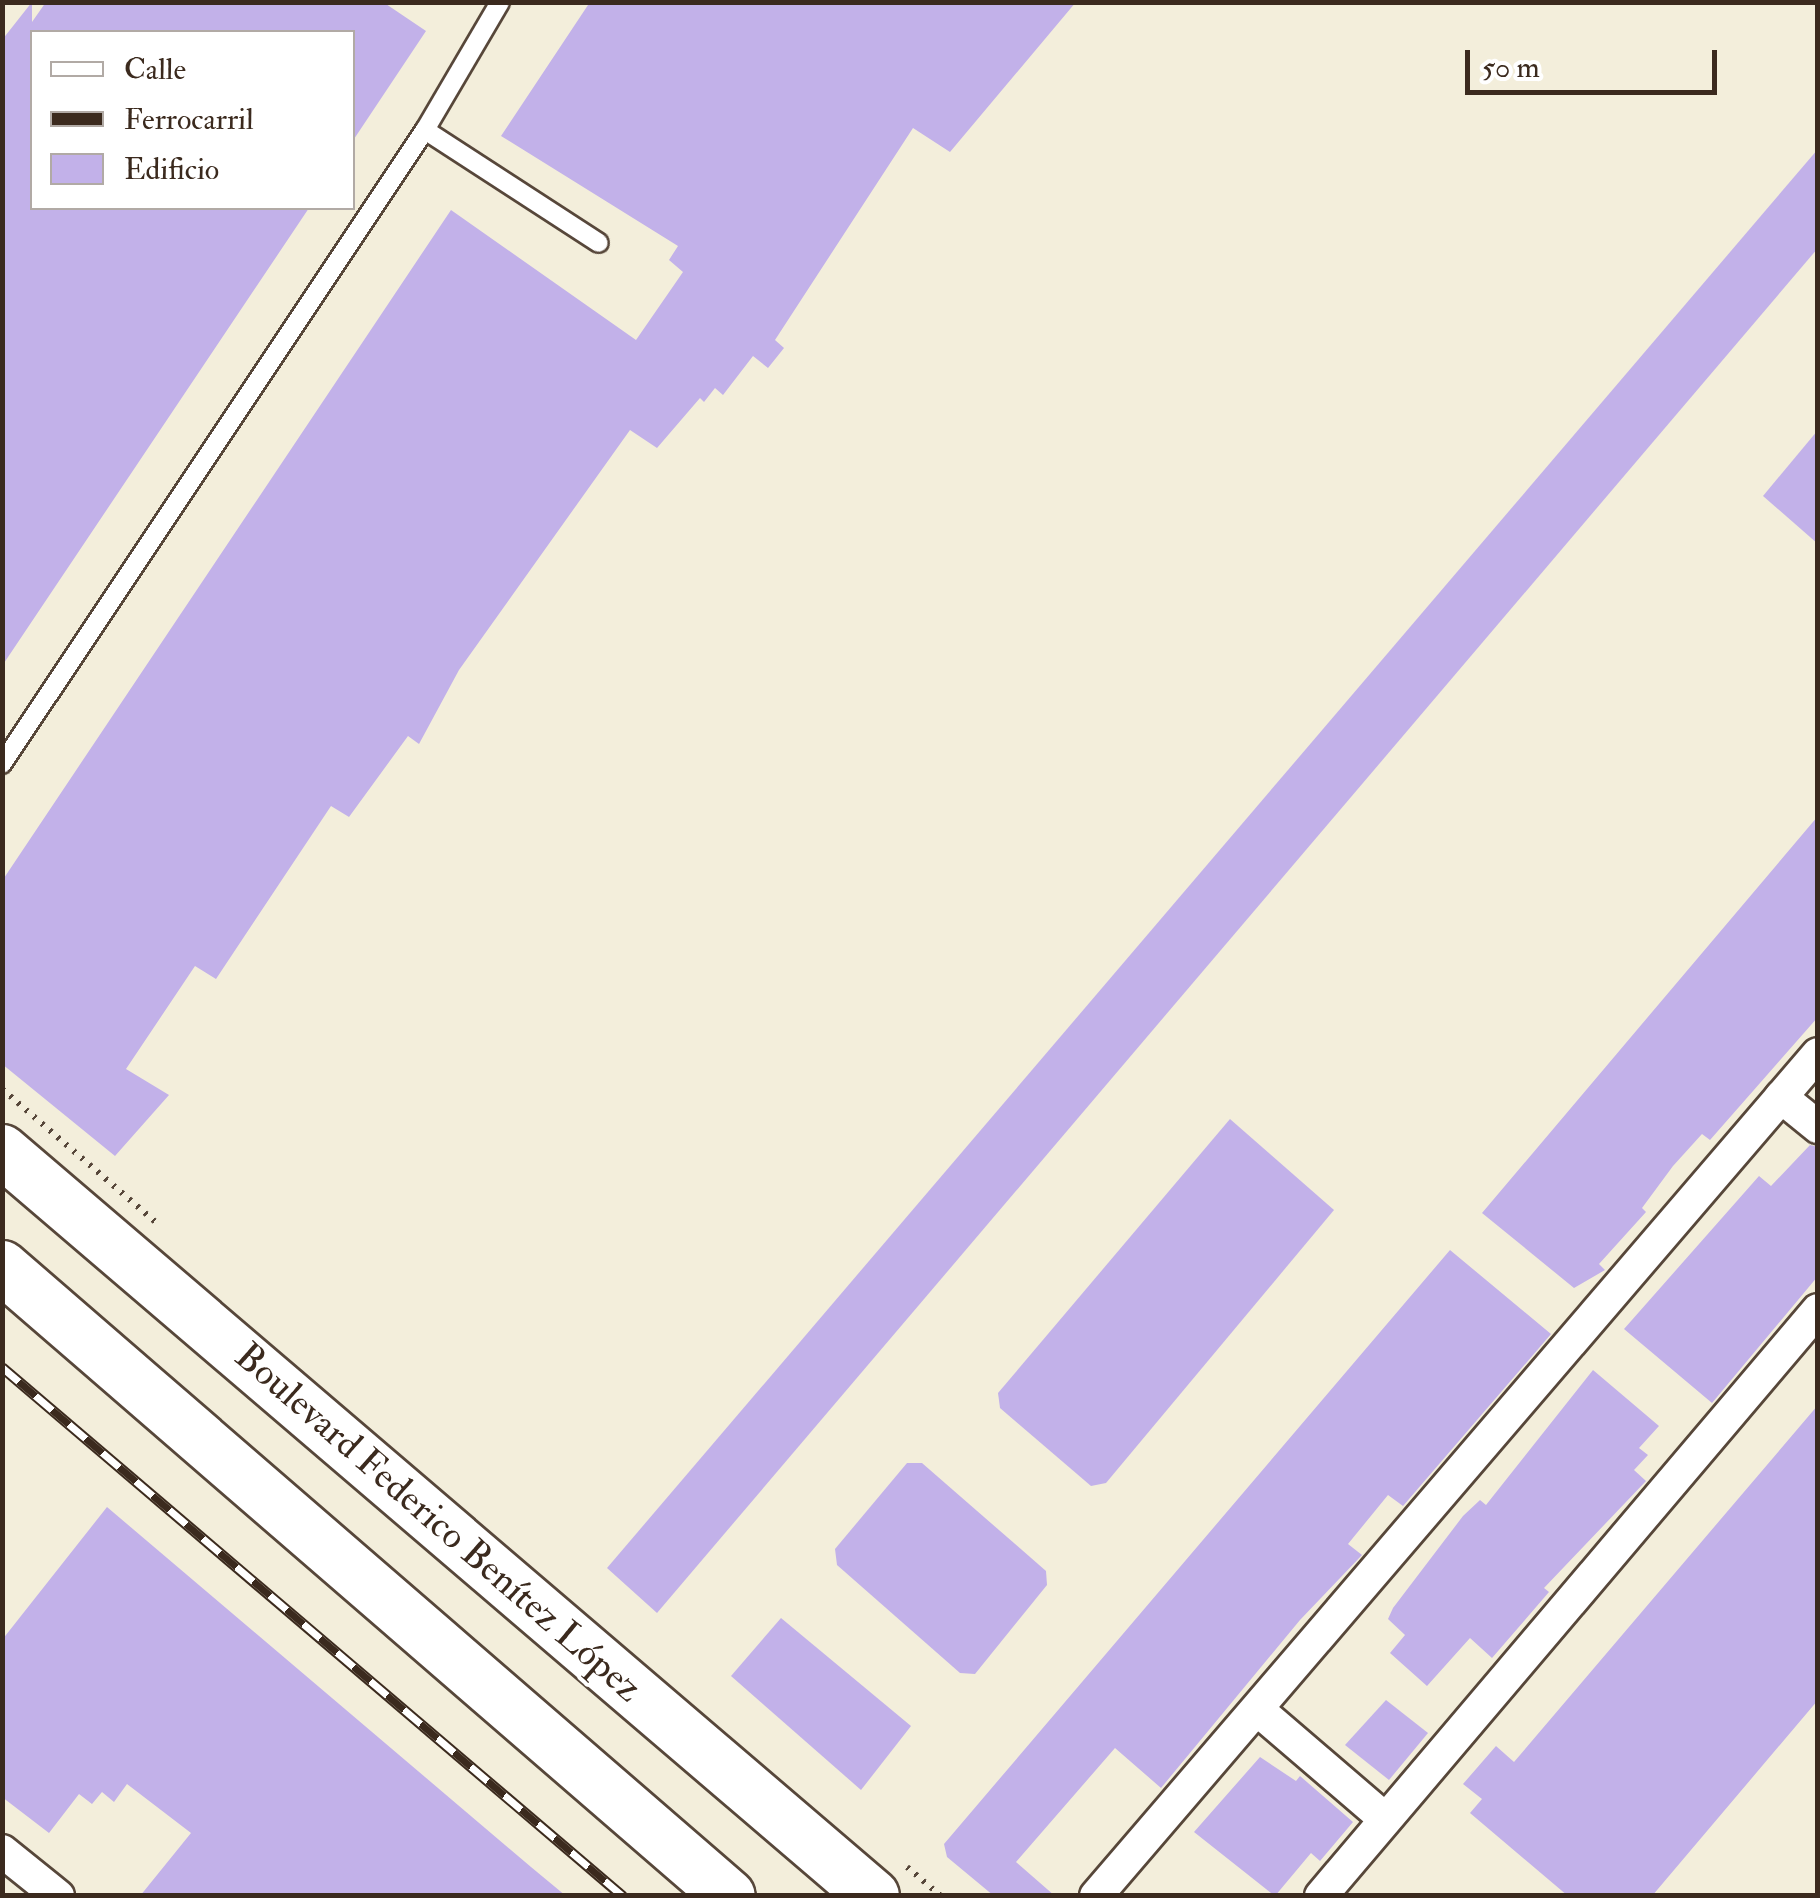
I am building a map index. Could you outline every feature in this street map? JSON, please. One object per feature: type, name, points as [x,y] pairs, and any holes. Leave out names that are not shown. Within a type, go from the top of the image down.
[{"type":"main road","name":"Boulevard Federico Benítez López","points":[[2,1150],[873,1896]]},
{"type":"main road","points":[[2,1267],[729,1896]]},
{"type":"street","points":[[1096,1896],[1818,1054]]},
{"type":"street","points":[[1782,1097],[1818,1126]]},
{"type":"street","points":[[1321,1896],[1818,1310]]},
{"type":"street","points":[[1258,1710],[1384,1818]]},
{"type":"street","points":[[2,1851],[58,1896]]},
{"type":"lane","points":[[2,764],[425,130],[500,2]]},
{"type":"lane","points":[[425,130],[600,243]]},
{"type":"building","points":[[32,2],[32,22],[46,2],[383,2],[426,31],[355,138],[355,30],[30,30],[30,210],[308,210],[2,666],[2,40]]},
{"type":"building","points":[[590,2],[1076,2],[950,152],[913,128],[775,340],[784,348],[768,368],[753,356],[723,395],[715,388],[704,402],[700,398],[657,448],[630,430],[459,670],[419,744],[408,736],[349,817],[331,806],[216,979],[195,966],[126,1069],[169,1095],[115,1156],[2,1064],[2,881],[451,210],[636,340],[683,272],[669,260],[678,246],[501,136]]},
{"type":"building","points":[[1818,149],[1818,248],[657,1613],[607,1568]]},
{"type":"building","points":[[1818,430],[1818,544],[1763,496]]},
{"type":"building","points":[[1818,816],[1818,1017],[1710,1140],[1702,1134],[1673,1166],[1642,1208],[1646,1212],[1599,1264],[1605,1270],[1574,1288],[1482,1213]]},
{"type":"building","points":[[1230,1119],[1334,1210],[1106,1483],[1091,1486],[1000,1408],[998,1393]]},
{"type":"building","points":[[1810,1145],[1818,1147],[1818,1276],[1712,1403],[1624,1329],[1759,1176],[1771,1186]]},
{"type":"building","points":[[1450,1250],[1551,1334],[1403,1506],[1388,1495],[1348,1544],[1362,1555],[1300,1620],[1161,1788],[1115,1748],[1016,1862],[1055,1896],[994,1896],[947,1857],[944,1844]]},
{"type":"building","points":[[1593,1370],[1659,1426],[1639,1448],[1648,1455],[1634,1470],[1646,1481],[1544,1588],[1549,1592],[1492,1658],[1470,1638],[1427,1686],[1390,1653],[1405,1635],[1388,1619],[1393,1608],[1463,1516],[1480,1500],[1486,1505]]},
{"type":"building","points":[[1818,1405],[1818,1700],[1652,1896],[1568,1896],[1470,1813],[1482,1799],[1463,1784],[1496,1746],[1514,1762]]},
{"type":"building","points":[[907,1463],[922,1463],[1046,1571],[1047,1585],[975,1674],[960,1673],[837,1565],[835,1549]]},
{"type":"building","points":[[107,1507],[566,1896],[140,1896],[191,1833],[127,1784],[114,1802],[102,1792],[92,1804],[79,1794],[49,1833],[2,1797],[2,1640]]},
{"type":"building","points":[[781,1618],[911,1726],[861,1790],[731,1676]]},
{"type":"building","points":[[1386,1700],[1428,1733],[1389,1780],[1345,1745]]},
{"type":"building","points":[[1260,1757],[1296,1781],[1300,1776],[1353,1822],[1320,1861],[1311,1853],[1275,1896],[1194,1832]]},
{"type":"railway","points":[[2,1367],[623,1896]]}]
